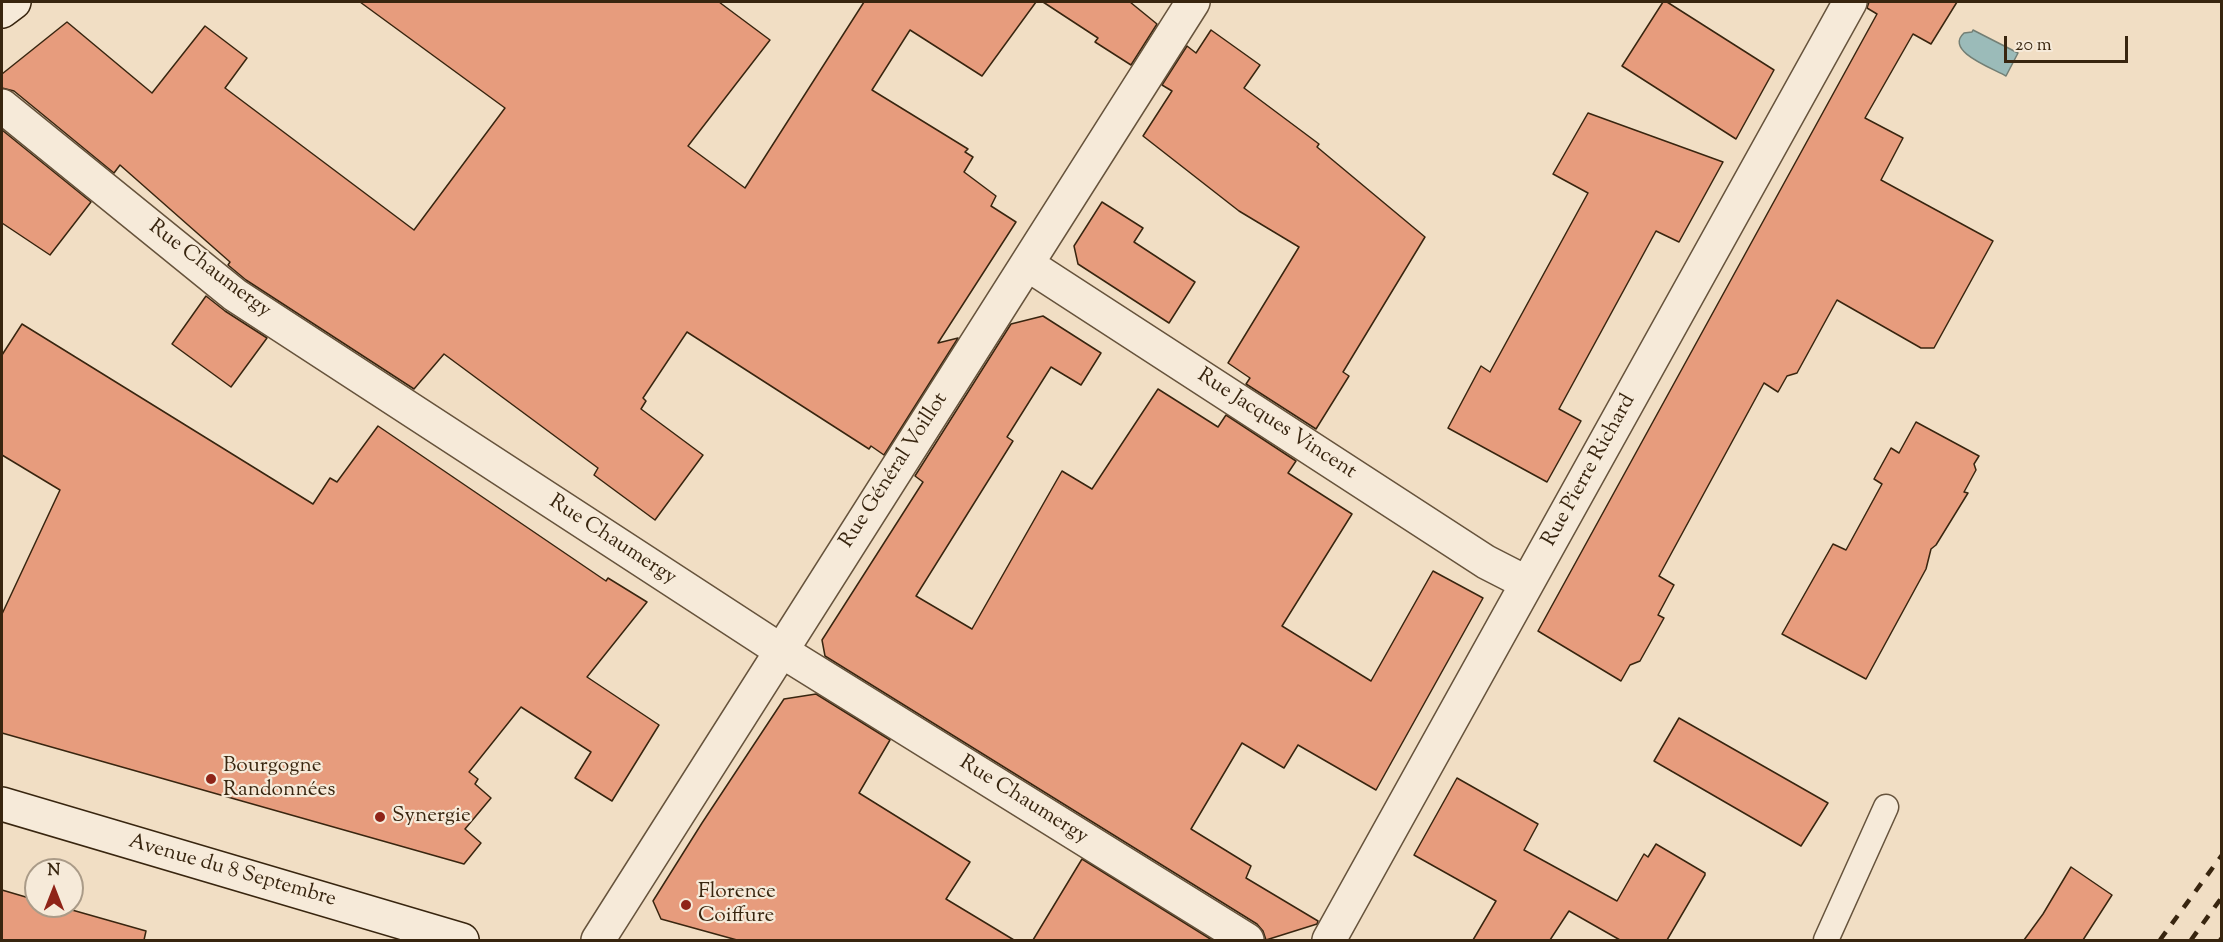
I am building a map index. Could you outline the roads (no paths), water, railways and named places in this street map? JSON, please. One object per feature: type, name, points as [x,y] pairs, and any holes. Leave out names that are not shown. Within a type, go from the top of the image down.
[{"type":"street","points":[[2,11],[14,2]]},
{"type":"street","name":"Rue Général Voillot","points":[[598,940],[1193,2]]},
{"type":"street","name":"Rue Pierre Richard","points":[[1329,940],[1850,2]]},
{"type":"street","name":"Rue Chaumergy","points":[[2,106],[235,295],[780,650],[1247,940]]},
{"type":"street","name":"Rue Jacques Vincent","points":[[1027,264],[1486,562],[1527,583]]},
{"type":"street","name":"Avenue du 8 Septembre","points":[[2,804],[462,940]]},
{"type":"lane","points":[[1826,940],[1886,807]]},
{"type":"water","points":[[1973,30],[2018,53],[2006,76],[1981,64],[1960,46],[1959,40],[1964,33]]},
{"type":"railway","points":[[2160,940],[2222,855]]},
{"type":"railway","points":[[2191,940],[2222,897]]},
{"type":"place","name":"Bourgogne Randonnées","points":[[211,779]]},
{"type":"place","name":"Synergie","points":[[380,817]]},
{"type":"place","name":"Florence Coiffure","points":[[686,905]]}]
